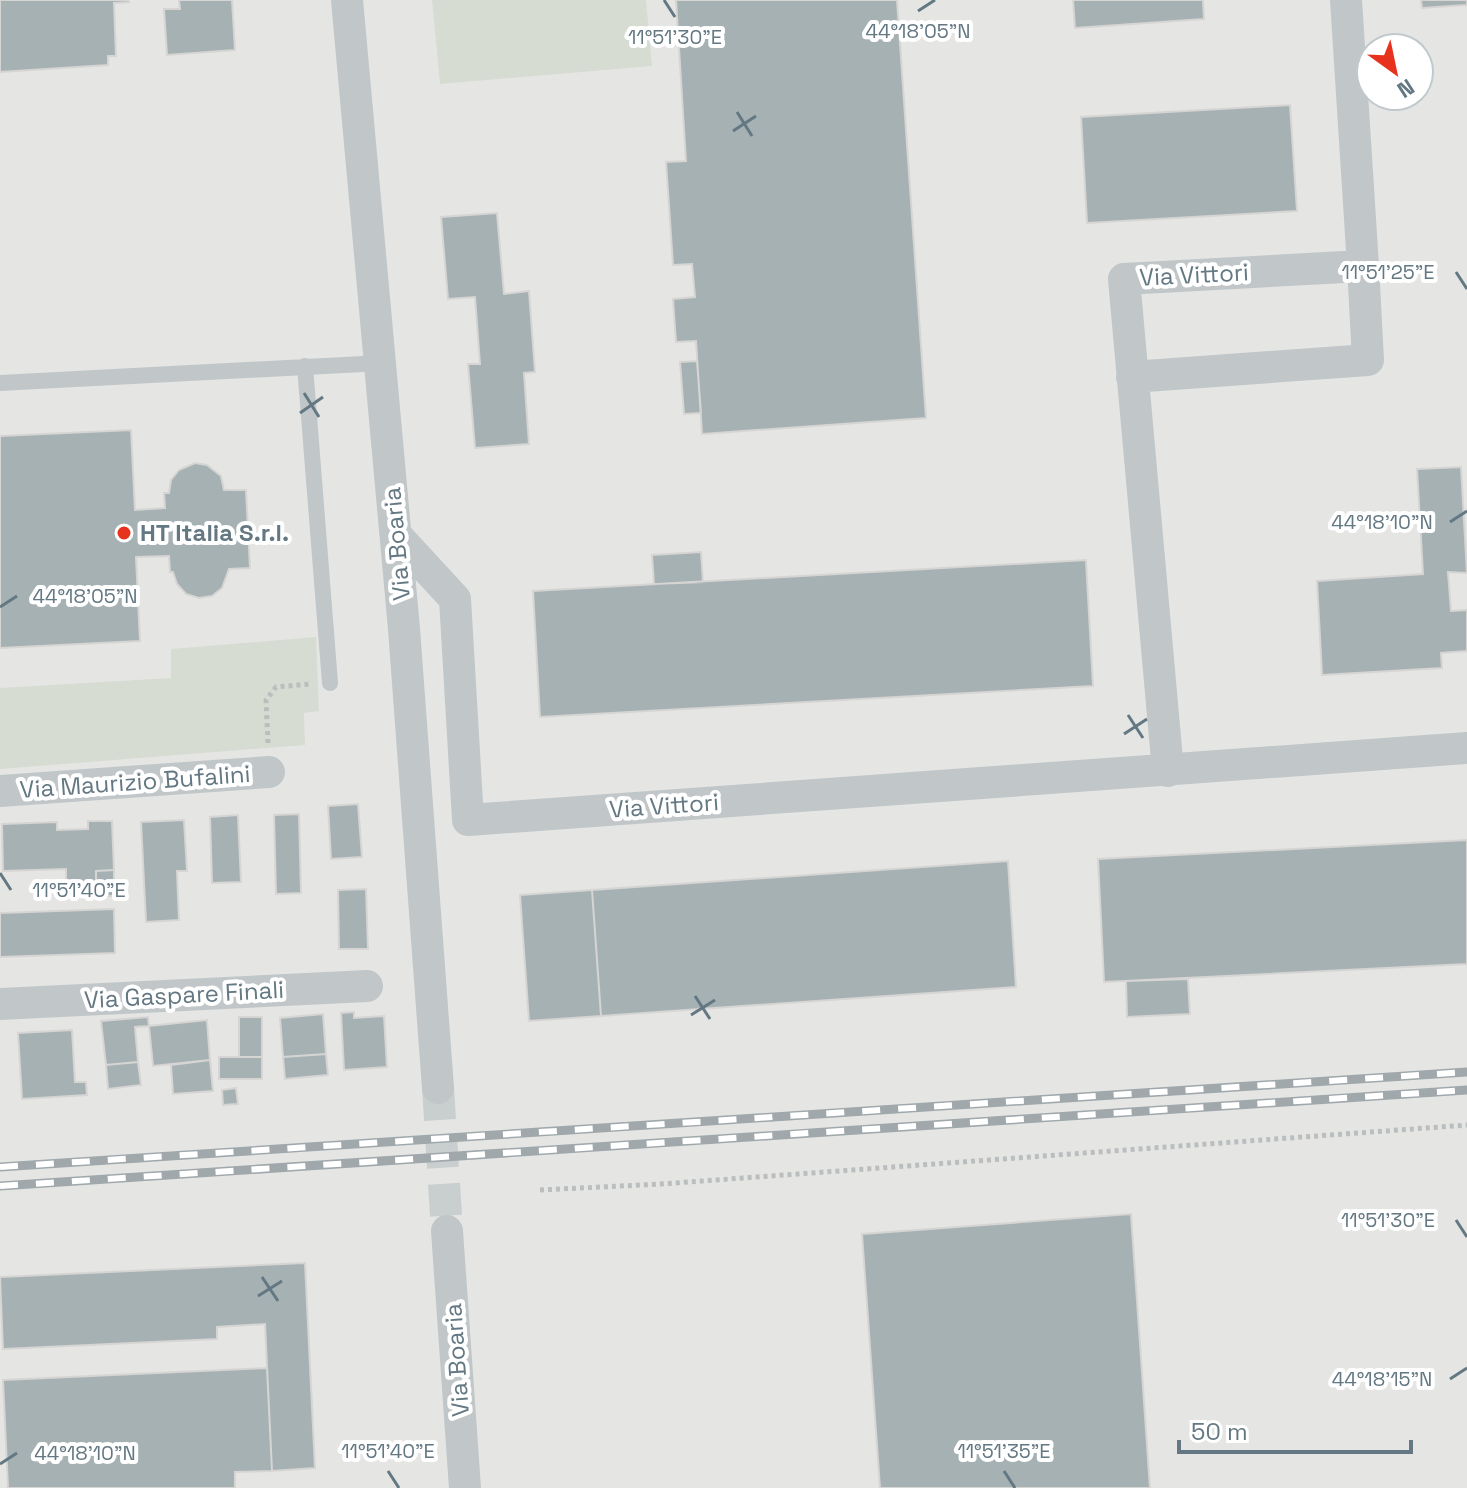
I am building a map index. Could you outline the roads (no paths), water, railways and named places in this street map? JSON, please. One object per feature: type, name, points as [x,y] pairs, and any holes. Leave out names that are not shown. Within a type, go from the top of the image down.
[{"type":"street","name":"Via Boaria","points":[[347,0],[382,363],[438,1088]]},
{"type":"street","points":[[1132,377],[1368,360],[1346,0]]},
{"type":"street","name":"Via Vittori","points":[[1168,771],[1124,279],[1363,266]]},
{"type":"street","name":"Via Vittori","points":[[396,535],[455,599],[468,820],[1467,748]]},
{"type":"street","name":"Via Maurizio Bufalini","points":[[0,791],[269,772]]},
{"type":"street","name":"Via Gaspare Finali","points":[[0,1004],[367,986]]},
{"type":"street","name":"Via Boaria","points":[[447,1231],[465,1488]]},
{"type":"lane","points":[[0,383],[382,363]]},
{"type":"lane","points":[[305,366],[330,683]]},
{"type":"tunnel","points":[[438,1088],[447,1231]]},
{"type":"railway","points":[[0,1167],[1467,1072]]},
{"type":"railway","points":[[0,1186],[1467,1090]]},
{"type":"place","name":"HT Italia S.r.l.","points":[[124,533]]}]
